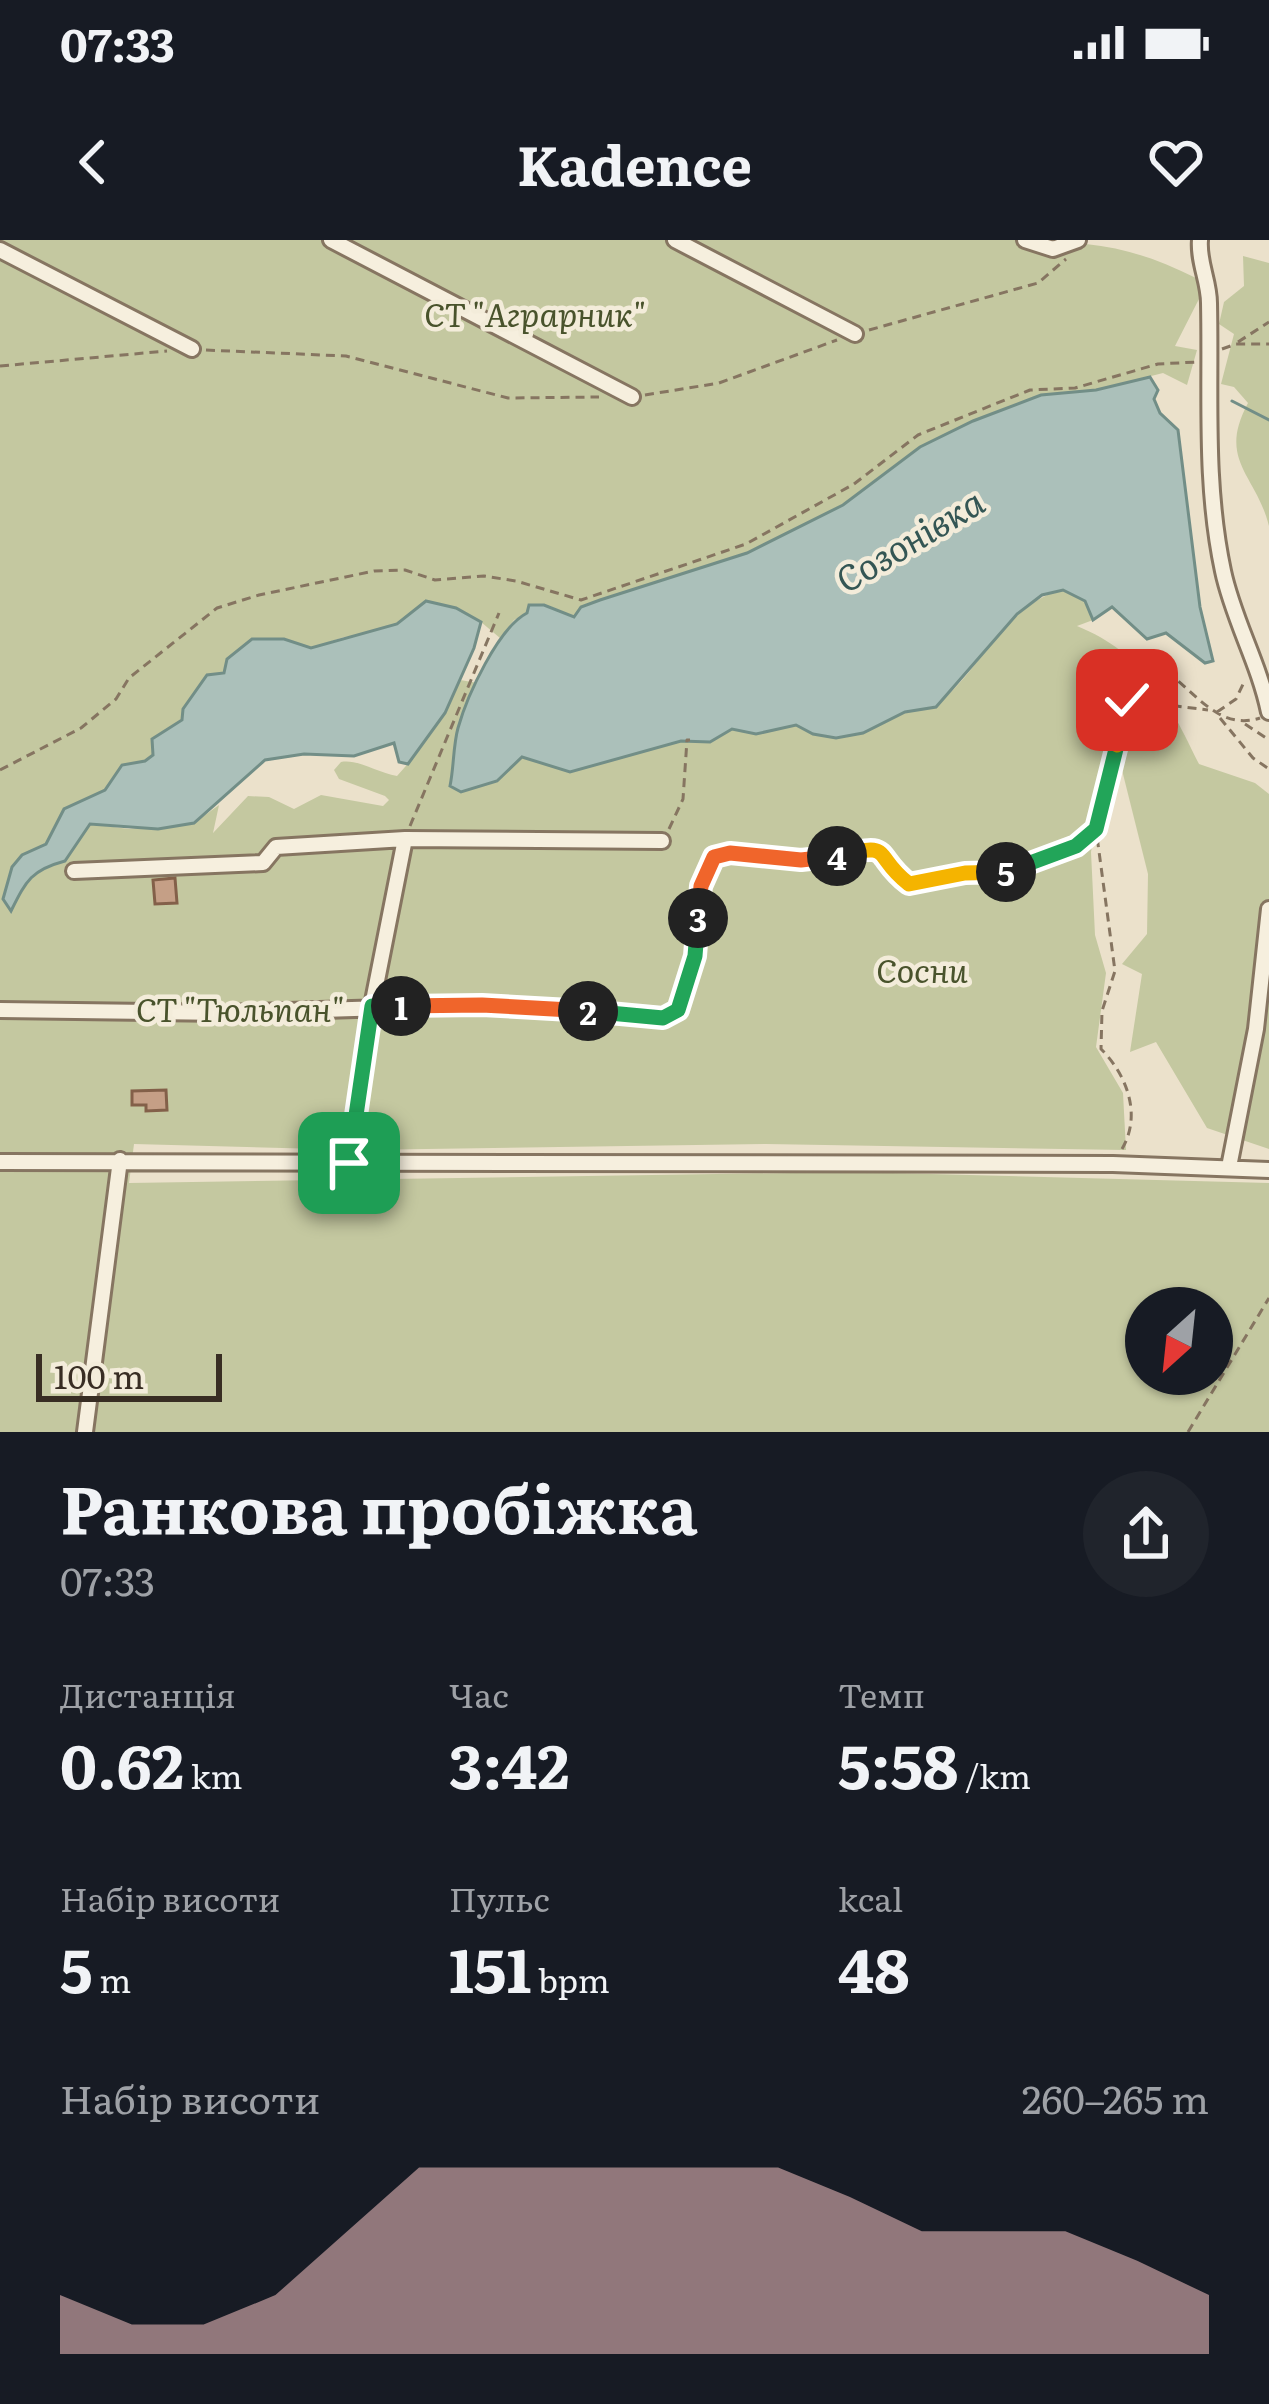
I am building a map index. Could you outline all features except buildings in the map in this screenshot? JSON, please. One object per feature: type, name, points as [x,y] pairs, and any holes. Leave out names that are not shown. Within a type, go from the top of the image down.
[{"type":"street","points":[[331,240],[632,397]]},
{"type":"street","points":[[675,240],[856,334]]},
{"type":"street","points":[[1025,240],[1053,249],[1078,240]]},
{"type":"street","points":[[1200,240],[1199,256],[1209,288],[1211,508],[1224,577],[1269,709]]},
{"type":"street","points":[[0,250],[192,349]]},
{"type":"street","points":[[349,1163],[372,1006],[405,839]]},
{"type":"street","points":[[74,871],[263,863],[276,847],[405,839],[662,842]]},
{"type":"street","points":[[0,1010],[226,1013],[482,1005],[663,1018],[678,1010],[695,956],[701,886]]},
{"type":"street","points":[[1228,1167],[1256,1030],[1269,909]]},
{"type":"street","points":[[85,1432],[120,1160]]},
{"type":"street","points":[[0,1162],[1113,1164],[1269,1170]]},
{"type":"path","points":[[0,770],[80,728],[116,699],[129,678],[217,608],[374,571],[405,569],[435,580],[484,575],[517,580],[581,600],[746,544],[854,484],[918,435],[1030,390],[1076,388],[1158,364],[1195,363],[1269,322]]},
{"type":"path","points":[[1236,344],[1269,344]]},
{"type":"path","points":[[405,839],[500,613]]},
{"type":"path","points":[[1113,1164],[1132,1131],[1125,1082],[1119,1067],[1101,1049],[1102,1011],[1115,971],[1096,829],[1127,700],[1121,679],[1131,654],[1163,668],[1217,714],[1253,758],[1269,769]]},
{"type":"path","points":[[1217,714],[1236,699],[1245,679]]},
{"type":"path","points":[[1127,700],[1191,705],[1244,723],[1269,740]]},
{"type":"path","points":[[1244,723],[1269,709]]},
{"type":"path","points":[[662,842],[683,799],[690,740]]},
{"type":"path","points":[[701,886],[714,857],[730,853],[801,860],[870,848],[882,851],[909,884],[965,873],[1012,872],[1076,846],[1096,829]]},
{"type":"path","points":[[1188,1432],[1269,1298]]},
{"type":"green space","points":[[0,240],[1085,240],[1196,278],[1200,297],[1175,346],[1197,350],[1187,385],[1163,373],[1096,390],[1041,395],[920,447],[843,505],[747,553],[600,600],[574,617],[544,605],[514,620],[500,638],[481,622],[426,601],[397,624],[368,635],[311,648],[284,639],[224,673],[182,720],[152,739],[153,755],[122,765],[105,790],[64,809],[46,844],[22,855],[11,910],[32,878],[65,861],[90,824],[129,829],[194,823],[219,805],[213,833],[248,796],[269,797],[294,809],[321,795],[383,806],[389,800],[385,796],[339,779],[334,770],[348,762],[397,776],[432,731],[460,680],[478,683],[457,730],[450,785],[497,781],[522,757],[570,772],[681,741],[710,742],[732,729],[757,734],[796,725],[838,735],[935,706],[1009,623],[1043,597],[1063,589],[1085,601],[1093,620],[1077,626],[1120,650],[1152,682],[1199,764],[1255,783],[1269,794],[1269,1149],[1207,1128],[1156,1042],[1130,1052],[1142,974],[1122,964],[1147,934],[1148,874],[1119,758],[1121,729],[1106,762],[1091,852],[1095,935],[1106,973],[1096,1047],[1123,1093],[1126,1150],[766,1144],[359,1150],[134,1144],[129,1183],[853,1172],[1269,1183],[1269,1432],[0,1432]]},
{"type":"green space","points":[[1243,256],[1269,263],[1269,526],[1238,454],[1239,423],[1248,403],[1234,387],[1221,384],[1234,334],[1219,324],[1224,302],[1244,286]]},
{"type":"water","points":[[1150,377],[1158,390],[1154,399],[1160,413],[1178,430],[1200,607],[1213,661],[1205,663],[1166,633],[1147,639],[1112,607],[1093,620],[1085,601],[1063,590],[1042,595],[1017,614],[936,707],[905,712],[863,733],[836,738],[796,725],[756,734],[732,729],[710,742],[681,741],[570,772],[522,757],[497,781],[461,792],[450,786],[456,735],[468,699],[495,648],[529,605],[544,605],[574,617],[581,607],[747,553],[843,505],[920,447],[973,421],[1041,395],[1096,390]]},
{"type":"water","points":[[426,601],[456,608],[481,622],[445,713],[408,764],[399,762],[394,743],[354,756],[304,754],[265,760],[194,823],[158,829],[90,824],[65,861],[31,878],[11,911],[3,899],[12,867],[22,855],[46,844],[64,809],[105,790],[122,765],[153,755],[152,739],[182,720],[183,709],[207,675],[224,673],[227,659],[252,639],[284,639],[311,648],[397,624]]},
{"type":"waterway","name":"Созонівка","points":[[1232,401],[1269,420]]},
{"type":"route","points":[[349,1163],[372,1006],[482,1005],[663,1018],[678,1010],[695,956],[701,886],[714,857],[730,853],[801,860],[870,848],[882,851],[909,884],[965,873],[1012,872],[1042,861],[1076,846],[1096,829],[1127,700]]},
{"type":"park label","name":"СТ \"Аграрник\"","points":[[535,315]]},
{"type":"park label","name":"Сосни","points":[[922,971]]},
{"type":"park label","name":"СТ \"Тюльпан\"","points":[[240,1010]]}]
